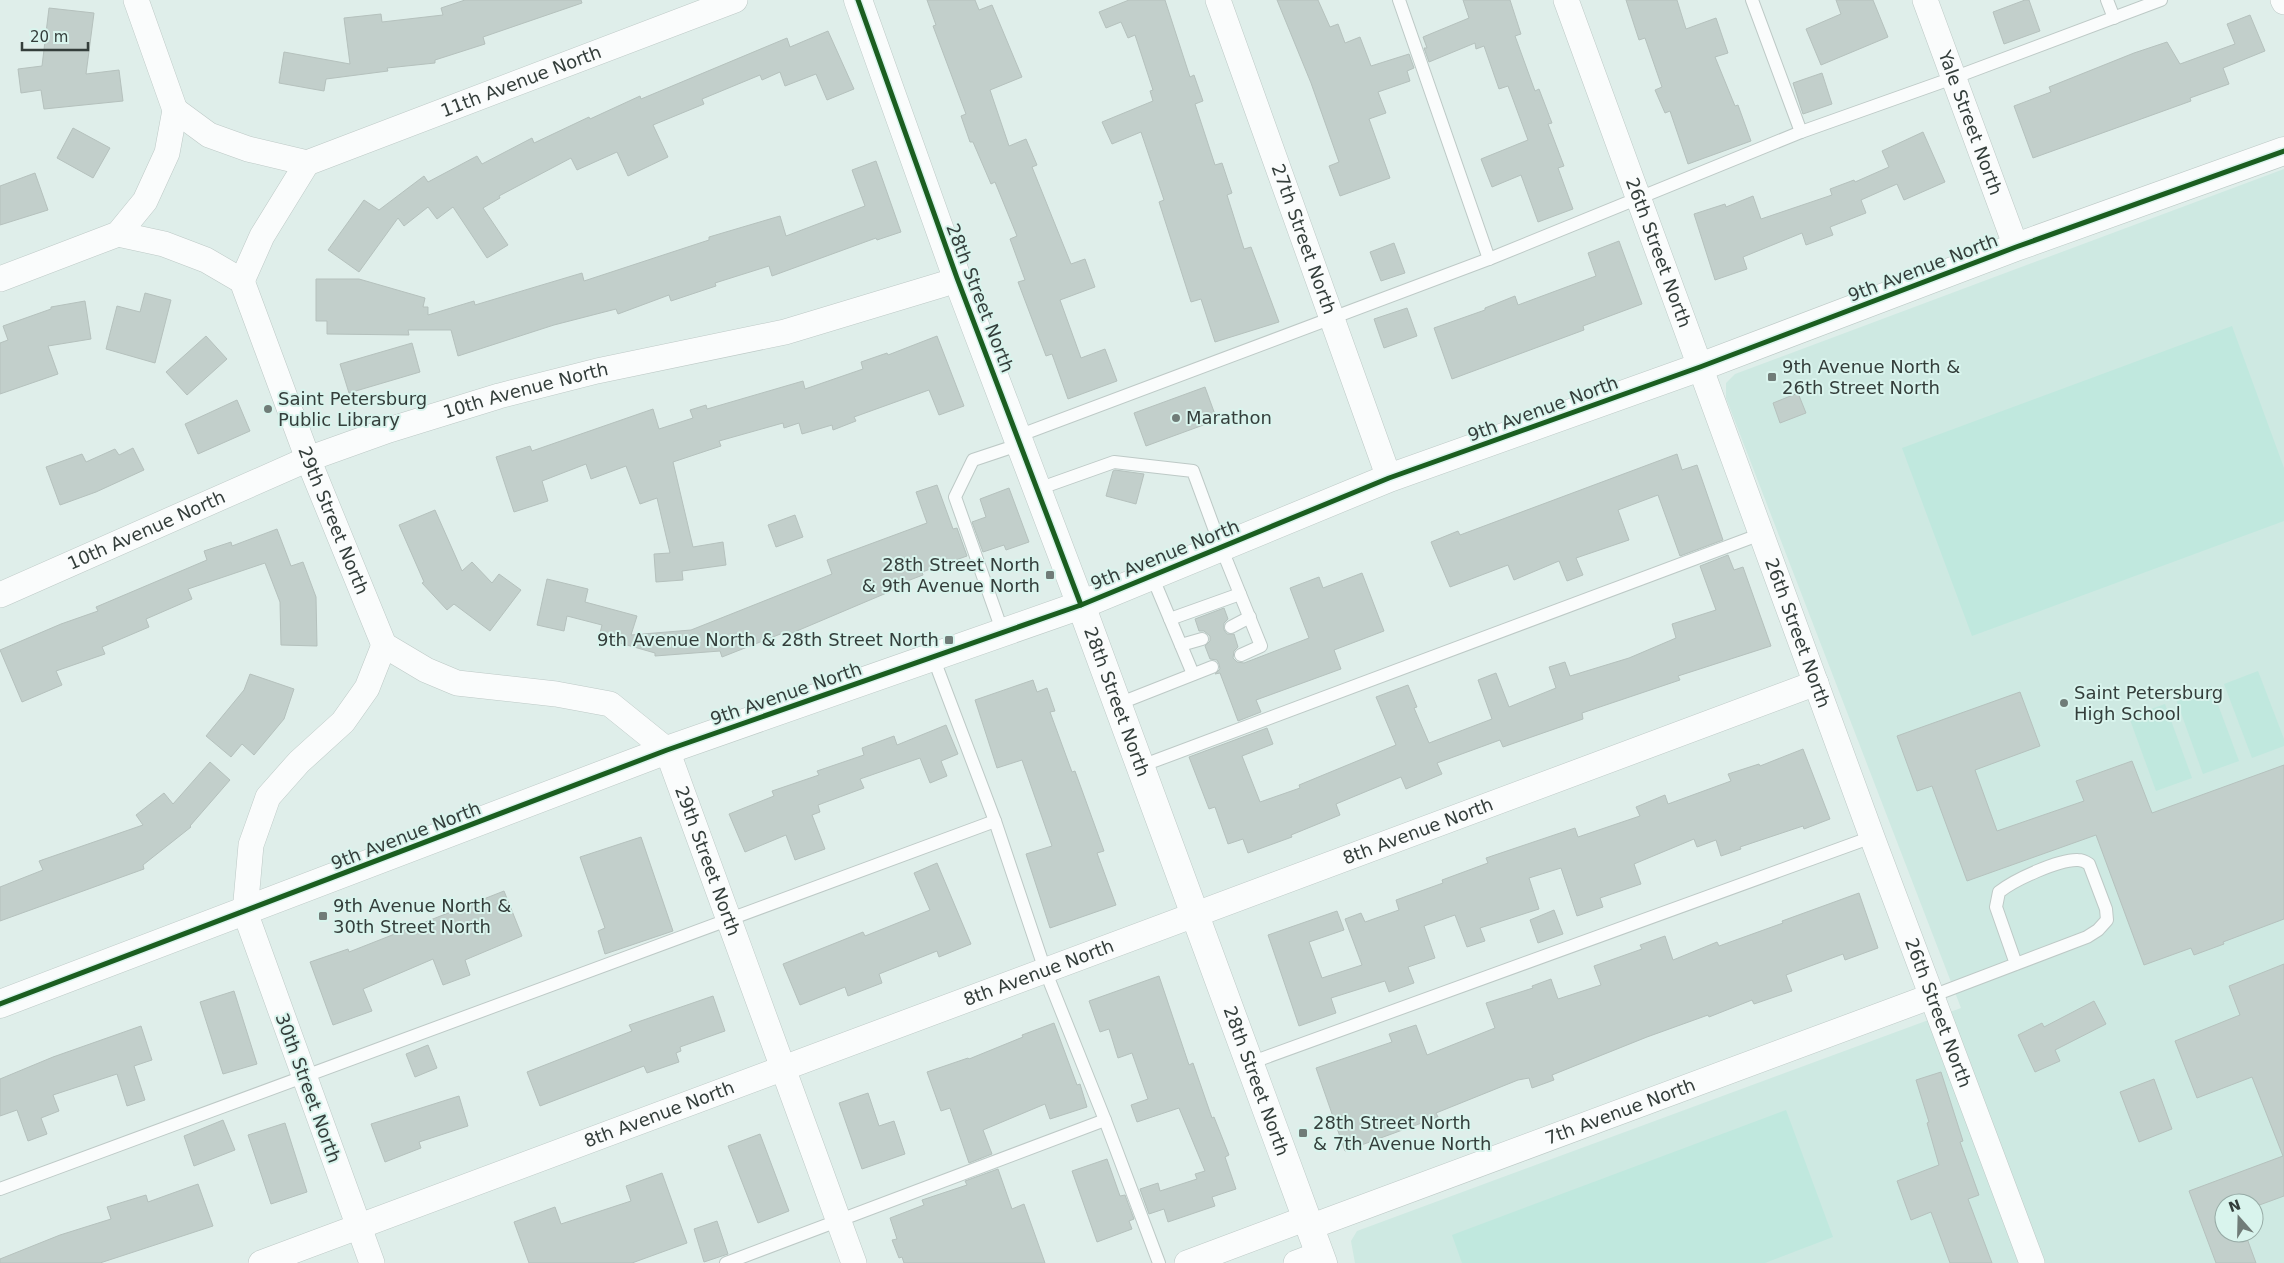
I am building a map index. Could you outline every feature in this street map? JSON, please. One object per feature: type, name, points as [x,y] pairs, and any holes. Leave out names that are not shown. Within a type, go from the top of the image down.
[{"type":"street","points":[[0,279],[118,234],[145,201],[167,153],[175,110],[136,0]]},
{"type":"street","name":"11th Avenue North","points":[[307,163],[735,0]]},
{"type":"street","name":"28th Street North","points":[[858,0],[957,278],[1082,605],[1308,1223],[1313,1260]]},
{"type":"street","name":"27th Street North","points":[[1218,0],[1389,478]]},
{"type":"street","name":"26th Street North","points":[[1566,0],[1872,837],[2032,1263]]},
{"type":"street","name":"Yale Street North","points":[[1925,0],[2016,247]]},
{"type":"street","points":[[118,234],[164,244],[206,260],[242,282],[262,236],[307,163],[248,149],[209,135],[175,110]]},
{"type":"street","name":"9th Avenue North","points":[[0,1004],[667,750],[1082,605],[1389,478],[1700,368],[2016,247],[2284,151]]},
{"type":"street","name":"10th Avenue North","points":[[0,595],[308,459],[389,430],[498,396],[597,371],[785,332],[944,284],[957,278]]},
{"type":"street","name":"29th Street North","points":[[242,282],[308,459],[384,645]]},
{"type":"street","points":[[245,912],[251,845],[268,797],[299,762],[343,722],[367,688],[384,645],[426,670],[458,683],[556,694],[610,704],[667,750]]},
{"type":"street","name":"8th Avenue North","points":[[261,1263],[1816,683]]},
{"type":"street","name":"29th Street North","points":[[667,750],[854,1263]]},
{"type":"street","name":"30th Street North","points":[[245,912],[372,1263]]},
{"type":"street","name":"7th Avenue North","points":[[1187,1263],[1308,1223],[1932,996]]},
{"type":"lane","points":[[1399,0],[1489,259]]},
{"type":"lane","points":[[1752,0],[1801,132]]},
{"type":"lane","points":[[2107,0],[2114,18]]},
{"type":"lane","points":[[1003,633],[955,497],[973,460],[1330,317],[1489,259],[1801,132],[1954,78],[2160,0]]},
{"type":"lane","points":[[1038,490],[1114,462],[1193,471],[1261,646],[1241,654]]},
{"type":"lane","points":[[1141,766],[1761,534]]},
{"type":"lane","points":[[1152,576],[1193,674]]},
{"type":"lane","points":[[1170,619],[1240,594]]},
{"type":"lane","points":[[1231,626],[1250,617]]},
{"type":"lane","points":[[1181,645],[1202,638]]},
{"type":"lane","points":[[933,657],[994,821],[1045,970],[1105,1120],[1159,1263]]},
{"type":"lane","points":[[1118,704],[1212,666]]},
{"type":"lane","points":[[0,1189],[994,821]]},
{"type":"lane","points":[[1250,1063],[1872,837]]},
{"type":"lane","points":[[1932,996],[2016,964],[2086,937],[2098,930],[2107,920],[2106,909],[2089,864],[2080,860],[2065,861],[2011,882],[1999,892],[1996,907],[2016,964]]},
{"type":"lane","points":[[726,1263],[1105,1120]]},
{"type":"shaded area","name":"Saint Petersburg High School","points":[[2284,169],[2284,1263],[1355,1263],[1351,1241],[1357,1231],[1961,1008],[1726,398],[1726,383],[1735,374]]},
{"type":"shaded area","points":[[2232,326],[2284,468],[2284,521],[1972,636],[1902,448]]},
{"type":"shaded area","points":[[2258,671],[2284,739],[2284,746],[2252,758],[2224,684]]},
{"type":"shaded area","points":[[2211,686],[2239,761],[2203,774],[2176,699]]},
{"type":"shaded area","points":[[2165,704],[2192,778],[2156,791],[2129,717]]},
{"type":"shaded area","points":[[1786,1110],[1833,1237],[1765,1263],[1462,1263],[1452,1235]]},
{"type":"building","points":[[465,0],[581,0],[582,3],[483,37],[485,44],[435,60],[435,63],[387,68],[388,71],[326,79],[324,91],[279,83],[284,52],[350,64],[344,18],[381,14],[382,22],[443,15],[441,8]]},
{"type":"building","points":[[927,0],[975,0],[979,10],[992,5],[1022,77],[990,90],[1009,146],[1026,139],[1037,165],[1032,167],[1071,264],[1085,259],[1095,287],[1060,300],[1081,358],[1105,349],[1117,381],[1068,399],[1052,354],[1046,356],[1018,282],[1025,280],[1010,239],[1017,236],[995,182],[991,184],[973,142],[970,142],[961,116],[966,114],[933,26],[936,25]]},
{"type":"building","points":[[1129,0],[1165,0],[1190,77],[1194,75],[1203,101],[1195,104],[1215,165],[1222,163],[1232,193],[1227,195],[1244,249],[1251,247],[1279,322],[1215,342],[1201,299],[1191,302],[1159,202],[1164,200],[1141,132],[1112,144],[1102,122],[1153,101],[1150,91],[1153,90],[1135,35],[1128,38],[1121,22],[1106,28],[1099,12]]},
{"type":"building","points":[[1277,0],[1318,0],[1330,27],[1338,24],[1345,43],[1360,37],[1371,66],[1409,54],[1414,68],[1407,71],[1410,81],[1378,92],[1386,113],[1369,119],[1390,178],[1340,196],[1329,166],[1339,162],[1311,83]]},
{"type":"building","points":[[1463,0],[1510,0],[1521,34],[1515,36],[1535,91],[1539,89],[1552,123],[1548,124],[1564,166],[1558,168],[1573,209],[1538,222],[1521,175],[1492,187],[1481,159],[1528,140],[1508,86],[1499,89],[1484,46],[1476,49],[1475,43],[1429,62],[1424,48],[1427,48],[1423,37],[1469,18]]},
{"type":"building","points":[[1626,0],[1677,0],[1686,29],[1716,18],[1728,53],[1715,57],[1735,106],[1738,105],[1751,141],[1688,164],[1670,111],[1665,113],[1655,90],[1662,87],[1645,38],[1639,40]]},
{"type":"building","points":[[1836,0],[1873,0],[1888,37],[1821,65],[1806,29],[1841,14]]},
{"type":"building","points":[[2029,0],[2040,31],[2004,44],[1993,12]]},
{"type":"building","points":[[49,8],[94,13],[86,74],[119,70],[123,101],[44,109],[41,90],[21,93],[18,69],[42,66]]},
{"type":"building","points":[[2250,15],[2265,51],[2223,68],[2229,84],[2190,98],[2191,101],[2033,158],[2014,106],[2051,92],[2049,87],[2167,42],[2180,64],[2235,44],[2227,24]]},
{"type":"building","points":[[828,31],[854,89],[827,100],[816,74],[785,86],[780,72],[762,80],[760,75],[702,99],[704,104],[653,125],[668,157],[628,176],[617,152],[577,170],[571,158],[499,196],[500,198],[483,208],[508,245],[487,258],[453,207],[437,219],[428,207],[404,226],[398,218],[359,272],[328,250],[364,200],[379,210],[424,176],[428,182],[477,156],[482,164],[532,138],[534,143],[589,117],[590,119],[640,96],[641,99],[787,38],[790,47]]},
{"type":"building","points":[[1822,73],[1832,104],[1803,114],[1793,83]]},
{"type":"building","points":[[73,128],[110,148],[93,178],[57,158]]},
{"type":"building","points":[[1923,132],[1945,182],[1904,200],[1897,184],[1861,200],[1866,213],[1830,227],[1833,235],[1806,245],[1802,233],[1743,257],[1747,269],[1715,280],[1694,214],[1725,204],[1726,207],[1753,196],[1761,219],[1832,195],[1830,189],[1854,180],[1855,182],[1889,167],[1882,151]]},
{"type":"building","points":[[876,161],[901,232],[877,240],[876,238],[772,276],[769,266],[715,283],[716,286],[671,301],[669,295],[618,314],[616,309],[554,325],[458,356],[451,330],[408,330],[409,335],[327,334],[327,321],[316,321],[316,279],[359,279],[425,298],[423,307],[428,307],[428,315],[474,301],[475,305],[582,273],[584,281],[709,240],[709,237],[780,216],[786,236],[865,206],[852,170]]},
{"type":"building","points":[[35,173],[48,210],[0,225],[0,186]]},
{"type":"building","points":[[1619,241],[1642,304],[1583,326],[1584,330],[1452,379],[1434,328],[1485,310],[1485,308],[1515,296],[1518,305],[1596,276],[1588,253]]},
{"type":"building","points":[[1394,243],[1405,273],[1381,281],[1370,252]]},
{"type":"building","points":[[145,293],[171,300],[155,363],[106,349],[117,306],[140,312]]},
{"type":"building","points":[[85,301],[91,339],[48,346],[58,374],[0,394],[0,343],[8,340],[3,326],[51,309],[51,307]]},
{"type":"building","points":[[1407,308],[1417,336],[1384,348],[1374,319]]},
{"type":"building","points":[[206,336],[227,359],[187,395],[166,372]]},
{"type":"building","points":[[937,336],[964,406],[939,415],[929,390],[854,417],[856,421],[833,430],[832,425],[802,434],[799,423],[784,428],[783,423],[719,441],[721,446],[673,462],[693,547],[723,542],[726,565],[682,571],[683,580],[656,582],[654,554],[670,553],[657,498],[640,504],[626,466],[591,479],[586,464],[542,481],[548,501],[514,512],[496,457],[530,446],[532,451],[653,409],[659,429],[693,418],[690,410],[706,405],[707,409],[803,381],[805,389],[863,369],[861,362],[887,353],[888,355]]},
{"type":"building","points":[[412,343],[420,372],[349,393],[340,364]]},
{"type":"building","points":[[1205,387],[1217,420],[1146,446],[1134,413]]},
{"type":"building","points":[[1798,393],[1806,413],[1780,423],[1773,403]]},
{"type":"building","points":[[237,400],[250,431],[198,454],[185,424]]},
{"type":"building","points":[[133,448],[144,470],[96,492],[60,505],[46,467],[82,454],[86,462],[115,449],[119,455]]},
{"type":"building","points":[[1677,454],[1682,470],[1697,465],[1723,540],[1680,556],[1658,495],[1618,510],[1629,540],[1576,558],[1583,575],[1567,581],[1559,561],[1514,580],[1508,565],[1450,587],[1431,542],[1458,531],[1460,535]]},
{"type":"building","points":[[1113,471],[1144,474],[1136,504],[1106,496]]},
{"type":"building","points":[[937,485],[953,529],[957,528],[967,556],[922,572],[923,575],[902,583],[903,586],[785,636],[783,633],[722,657],[720,651],[655,656],[655,653],[599,637],[602,625],[567,616],[564,631],[537,625],[547,579],[588,589],[585,602],[637,616],[631,635],[691,630],[832,574],[827,560],[927,523],[916,492]]},
{"type":"building","points":[[1009,488],[1029,542],[1006,550],[1004,545],[983,552],[972,522],[986,517],[980,499]]},
{"type":"building","points":[[435,510],[462,571],[472,562],[492,583],[499,574],[521,590],[490,631],[454,604],[447,610],[422,583],[424,582],[399,525]]},
{"type":"building","points":[[795,515],[803,537],[776,547],[768,525]]},
{"type":"building","points":[[277,529],[291,566],[303,562],[316,597],[317,646],[281,645],[280,602],[265,563],[188,589],[192,599],[146,619],[149,627],[102,647],[105,654],[56,671],[62,685],[22,702],[0,650],[61,624],[98,611],[96,607],[207,560],[204,551],[231,542],[232,546]]},
{"type":"building","points":[[1728,555],[1734,570],[1743,567],[1771,646],[1678,676],[1680,680],[1582,713],[1583,719],[1503,747],[1500,740],[1437,763],[1442,774],[1406,789],[1401,777],[1336,804],[1340,815],[1291,835],[1292,837],[1248,853],[1243,839],[1228,844],[1215,807],[1209,809],[1189,757],[1267,728],[1273,744],[1242,756],[1260,802],[1300,788],[1299,785],[1396,745],[1376,697],[1408,685],[1417,707],[1414,708],[1429,743],[1492,719],[1478,680],[1496,673],[1509,707],[1556,688],[1549,667],[1565,662],[1570,676],[1629,658],[1676,638],[1672,624],[1716,610],[1700,566]]},
{"type":"building","points":[[1362,573],[1384,631],[1334,650],[1341,669],[1256,700],[1261,712],[1238,721],[1220,673],[1215,674],[1220,669],[1219,664],[1217,660],[1210,659],[1205,646],[1210,641],[1210,636],[1204,631],[1199,631],[1195,619],[1224,608],[1228,619],[1224,623],[1224,630],[1227,634],[1234,634],[1238,647],[1234,651],[1233,658],[1237,662],[1244,663],[1309,638],[1290,588],[1319,577],[1323,588]]},
{"type":"building","points":[[250,674],[294,689],[284,719],[254,755],[242,744],[231,757],[206,736],[244,690]]},
{"type":"building","points":[[1033,680],[1037,692],[1047,688],[1055,711],[1050,712],[1072,772],[1075,771],[1104,851],[1097,853],[1116,905],[1050,928],[1026,854],[1052,846],[1022,760],[997,768],[975,700]]},
{"type":"building","points":[[2020,692],[2040,746],[1975,770],[1997,831],[2084,801],[2076,781],[2132,761],[2152,813],[2284,765],[2284,919],[2194,955],[2191,948],[2144,965],[2096,835],[1967,881],[1932,786],[1917,791],[1897,736]]},
{"type":"building","points":[[946,725],[958,754],[941,761],[947,776],[930,783],[920,758],[860,779],[864,788],[818,805],[820,812],[812,815],[825,849],[795,860],[786,835],[745,852],[729,814],[774,796],[772,791],[819,775],[817,771],[864,755],[862,748],[894,736],[897,745]]},
{"type":"building","points":[[1803,749],[1830,819],[1804,829],[1803,826],[1740,847],[1741,849],[1721,856],[1716,840],[1697,847],[1694,839],[1634,864],[1641,884],[1600,898],[1603,907],[1577,916],[1561,868],[1529,878],[1539,909],[1480,928],[1485,941],[1467,947],[1455,915],[1424,926],[1435,958],[1408,967],[1414,983],[1389,992],[1385,981],[1331,998],[1336,1013],[1299,1026],[1268,935],[1337,911],[1344,930],[1309,942],[1322,978],[1362,965],[1345,919],[1361,913],[1365,922],[1399,910],[1396,900],[1443,883],[1442,880],[1488,863],[1486,858],[1575,828],[1578,837],[1640,816],[1636,807],[1665,795],[1668,804],[1731,781],[1728,774],[1759,764],[1760,766]]},
{"type":"building","points":[[210,762],[230,780],[191,827],[143,865],[144,869],[0,921],[0,887],[43,870],[39,861],[143,825],[136,815],[164,793],[173,804]]},
{"type":"building","points":[[641,837],[673,931],[605,954],[598,931],[605,928],[580,857]]},
{"type":"building","points":[[937,863],[971,944],[939,957],[937,951],[879,974],[882,983],[848,996],[845,987],[800,1005],[783,964],[863,932],[865,936],[930,910],[914,873]]},
{"type":"building","points":[[504,891],[522,936],[465,960],[470,975],[443,985],[433,959],[363,989],[372,1011],[333,1025],[310,962],[348,949],[349,952]]},
{"type":"building","points":[[1859,893],[1878,948],[1845,960],[1843,954],[1786,975],[1792,991],[1754,1004],[1752,1000],[1709,1017],[1708,1015],[1647,1037],[1552,1075],[1554,1080],[1532,1088],[1529,1078],[1518,1080],[1436,1113],[1438,1117],[1345,1151],[1316,1068],[1392,1042],[1389,1034],[1416,1025],[1427,1055],[1495,1028],[1486,1003],[1533,988],[1532,986],[1551,979],[1558,999],[1601,985],[1594,966],[1642,949],[1640,945],[1665,936],[1673,960],[1717,942],[1719,946],[1783,923],[1782,921]]},
{"type":"building","points":[[1554,910],[1563,934],[1538,943],[1530,920]]},
{"type":"building","points":[[2284,964],[2284,1196],[2264,1203],[2264,1193],[2214,1193],[2214,1243],[2249,1243],[2256,1263],[2216,1263],[2189,1191],[2283,1156],[2252,1077],[2197,1098],[2175,1041],[2240,1015],[2229,986]]},
{"type":"building","points":[[1159,976],[1189,1065],[1193,1063],[1212,1118],[1214,1117],[1229,1155],[1225,1157],[1236,1189],[1212,1197],[1215,1206],[1168,1222],[1164,1209],[1149,1214],[1140,1189],[1158,1183],[1160,1191],[1197,1179],[1195,1174],[1205,1171],[1179,1108],[1137,1122],[1131,1105],[1148,1099],[1132,1053],[1118,1058],[1109,1029],[1100,1032],[1089,1001]]},
{"type":"building","points":[[234,991],[257,1064],[223,1074],[200,1002]]},
{"type":"building","points":[[713,996],[725,1031],[680,1047],[681,1051],[676,1053],[679,1062],[647,1073],[644,1066],[540,1106],[527,1072],[632,1031],[629,1025]]},
{"type":"building","points":[[2094,1001],[2106,1024],[2055,1050],[2060,1061],[2035,1072],[2018,1035],[2042,1023],[2044,1027]]},
{"type":"building","points":[[1054,1023],[1077,1085],[1080,1084],[1087,1107],[1050,1119],[1045,1104],[983,1130],[992,1154],[969,1163],[950,1108],[941,1111],[927,1072],[969,1059]]},
{"type":"building","points":[[141,1026],[152,1060],[134,1066],[145,1100],[127,1106],[117,1074],[53,1095],[59,1111],[41,1118],[47,1134],[28,1141],[17,1110],[0,1116],[0,1079],[53,1057]]},
{"type":"building","points":[[428,1045],[437,1068],[415,1077],[406,1054]]},
{"type":"building","points":[[1941,1072],[1963,1141],[1960,1142],[1979,1195],[1968,1199],[1992,1263],[1950,1263],[1931,1212],[1911,1220],[1897,1181],[1939,1165],[1927,1123],[1929,1122],[1916,1080]]},
{"type":"building","points":[[2154,1079],[2172,1129],[2139,1142],[2120,1092]]},
{"type":"building","points":[[868,1093],[879,1126],[894,1121],[905,1154],[862,1169],[839,1103]]},
{"type":"building","points":[[459,1096],[468,1126],[419,1142],[421,1148],[385,1162],[371,1124]]},
{"type":"building","points":[[223,1120],[235,1150],[194,1166],[184,1136]]},
{"type":"building","points":[[285,1123],[307,1192],[271,1204],[248,1135]]},
{"type":"building","points":[[760,1134],[789,1211],[758,1223],[728,1146]]},
{"type":"building","points":[[1107,1159],[1120,1196],[1125,1195],[1134,1219],[1129,1221],[1132,1229],[1097,1242],[1072,1171]]},
{"type":"building","points":[[998,1169],[1012,1209],[1024,1204],[1045,1263],[904,1263],[902,1257],[899,1258],[892,1240],[897,1239],[890,1218],[924,1205],[922,1200],[967,1185],[965,1181]]},
{"type":"building","points":[[662,1173],[687,1243],[632,1263],[529,1263],[514,1222],[555,1207],[561,1224],[631,1201],[626,1186]]},
{"type":"building","points":[[198,1184],[213,1226],[100,1263],[0,1263],[0,1259],[60,1235],[111,1219],[107,1207],[146,1195],[148,1202]]},
{"type":"building","points":[[717,1221],[728,1254],[704,1262],[694,1229]]},
{"type":"cycle path","points":[[858,0],[957,278],[1081,605]]},
{"type":"cycle path","points":[[0,1004],[667,750],[1081,605],[1389,478],[1700,367],[2016,247],[2284,151]]},
{"type":"place","name":"9th Avenue North & 26th Street North","points":[[1772,377]]},
{"type":"place","name":"Saint Petersburg Public Library","points":[[268,409]]},
{"type":"place","name":"Marathon","points":[[1176,418]]},
{"type":"place","name":"28th Street North & 9th Avenue North","points":[[1050,575]]},
{"type":"place","name":"9th Avenue North & 28th Street North","points":[[949,640]]},
{"type":"place","name":"Saint Petersburg High School","points":[[2064,703]]},
{"type":"place","name":"9th Avenue North & 30th Street North","points":[[323,916]]},
{"type":"place","name":"28th Street North & 7th Avenue North","points":[[1303,1133]]}]
